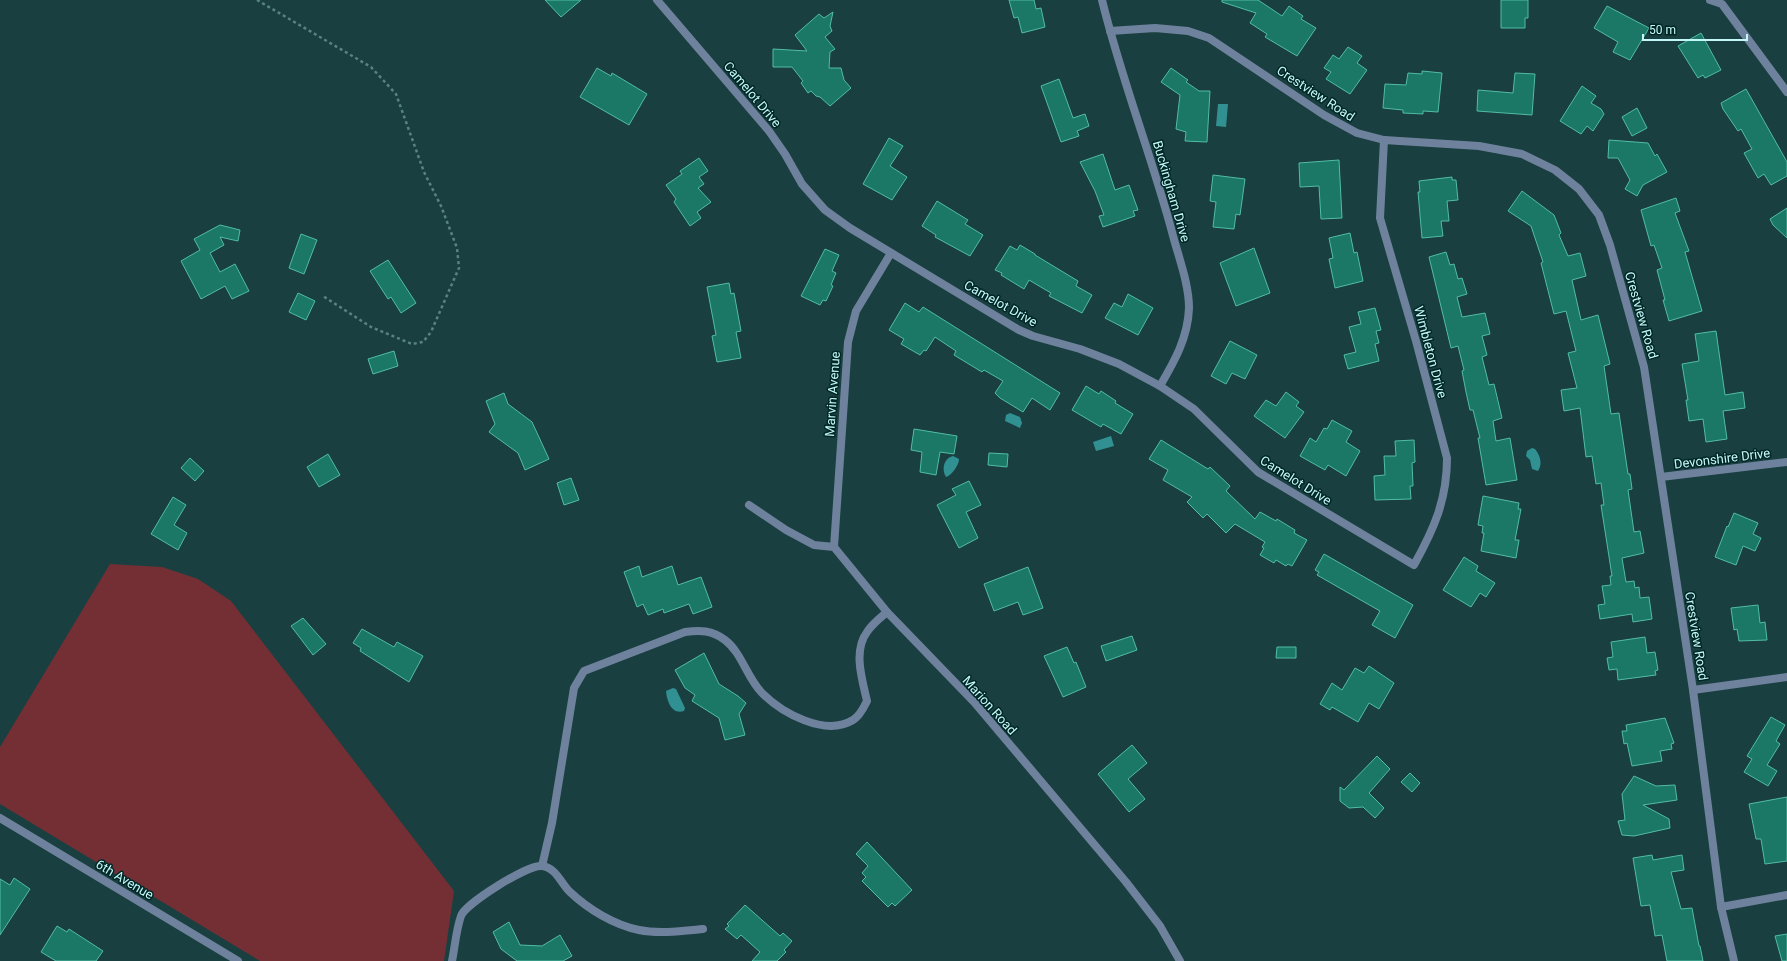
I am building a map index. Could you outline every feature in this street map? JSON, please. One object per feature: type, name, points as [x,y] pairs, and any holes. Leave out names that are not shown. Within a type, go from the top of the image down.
[{"type":"street","name":"Camelot Drive","points":[[657,0],[769,131],[785,154],[802,184],[825,210],[850,228],[1019,330],[1033,336],[1080,349],[1119,364],[1160,386],[1194,409],[1258,472],[1414,565]]},
{"type":"street","name":"Buckingham Drive","points":[[1102,0],[1110,31],[1163,198],[1186,286],[1189,308],[1187,328],[1178,356],[1160,386]]},
{"type":"street","points":[[1710,0],[1725,2],[1787,92]]},
{"type":"street","name":"Crestview Road","points":[[1110,31],[1155,28],[1188,31],[1209,38],[1324,115],[1357,133],[1384,140],[1480,146],[1522,154],[1555,170],[1579,189],[1599,215],[1612,253],[1644,367],[1693,690],[1721,907],[1734,961]]},
{"type":"street","name":"Wimbleton Drive","points":[[1384,140],[1380,218],[1416,341],[1447,458],[1447,478],[1441,505],[1431,536],[1414,565]]},
{"type":"street","name":"Marvin Avenue","points":[[834,547],[848,342],[856,312],[891,253]]},
{"type":"street","name":"Devonshire Drive","points":[[1660,477],[1787,462]]},
{"type":"street","points":[[749,505],[786,530],[814,545],[834,547]]},
{"type":"street","name":"Marion Road","points":[[834,547],[886,612],[974,702],[1126,882],[1160,926],[1180,961]]},
{"type":"street","points":[[542,866],[552,823],[574,688],[584,672],[685,632],[701,630],[711,632],[726,640],[743,663],[761,692],[778,707],[809,723],[833,726],[854,720],[862,711],[867,701],[859,658],[861,645],[867,632],[886,612]]},
{"type":"street","points":[[1693,690],[1787,677]]},
{"type":"street","name":"6th Avenue","points":[[0,818],[238,961]]},
{"type":"street","points":[[452,961],[461,914],[511,877],[531,868],[542,866],[557,874],[569,892],[612,921],[639,930],[675,932],[703,928]]},
{"type":"street","points":[[1721,907],[1787,895]]},
{"type":"path","points":[[257,0],[371,67],[396,94],[424,172],[441,206],[457,248],[459,268],[431,332],[423,342],[412,344],[371,327],[323,296]]},
{"type":"shaded area","points":[[110,564],[162,567],[198,579],[231,601],[454,891],[444,961],[260,961],[0,804],[0,747]]},
{"type":"water","points":[[1218,104],[1228,104],[1226,127],[1216,126]]},
{"type":"water","points":[[1010,413],[1020,417],[1022,423],[1020,428],[1005,421],[1006,415]]},
{"type":"water","points":[[1111,436],[1114,446],[1096,451],[1093,442]]},
{"type":"water","points":[[1532,448],[1537,451],[1540,460],[1540,468],[1538,471],[1532,469],[1530,460],[1526,456],[1527,451]]},
{"type":"water","points":[[953,456],[959,459],[958,464],[953,472],[946,477],[944,474],[944,464],[947,459]]},
{"type":"water","points":[[673,688],[676,689],[685,708],[684,711],[676,711],[669,703],[666,691]]},
{"type":"building","points":[[545,0],[581,0],[561,17]]},
{"type":"building","points":[[1009,0],[1034,0],[1036,9],[1041,8],[1045,27],[1022,33],[1018,17],[1014,18]]},
{"type":"building","points":[[1222,0],[1258,0],[1282,16],[1289,6],[1303,16],[1301,19],[1316,28],[1297,56],[1265,37],[1267,34],[1250,23],[1256,13],[1222,2]]},
{"type":"building","points":[[1501,0],[1528,0],[1528,18],[1525,18],[1525,28],[1501,28]]},
{"type":"building","points":[[1607,6],[1649,28],[1630,60],[1613,52],[1618,42],[1594,28]]},
{"type":"building","points":[[833,12],[830,26],[832,31],[825,37],[835,49],[830,52],[829,68],[841,68],[844,80],[851,88],[830,106],[811,91],[808,93],[801,83],[803,81],[792,67],[773,67],[773,49],[807,51],[795,35],[819,14],[824,18]]},
{"type":"building","points":[[1701,33],[1721,70],[1705,78],[1703,75],[1698,78],[1678,46]]},
{"type":"building","points":[[1348,47],[1362,56],[1357,63],[1367,70],[1350,94],[1326,79],[1331,72],[1324,68],[1333,55],[1339,59]]},
{"type":"building","points":[[597,68],[611,76],[612,73],[647,94],[629,125],[580,97]]},
{"type":"building","points":[[1171,68],[1188,80],[1186,82],[1199,91],[1210,91],[1207,142],[1185,141],[1186,132],[1176,129],[1180,95],[1161,82]]},
{"type":"building","points":[[1422,71],[1442,73],[1438,112],[1423,111],[1423,114],[1403,113],[1403,110],[1383,108],[1385,84],[1406,85],[1408,73],[1422,74]]},
{"type":"building","points":[[1515,73],[1535,74],[1532,115],[1477,111],[1478,90],[1513,93]]},
{"type":"building","points":[[1059,79],[1073,118],[1085,114],[1089,126],[1077,131],[1079,136],[1061,142],[1041,86]]},
{"type":"building","points":[[1582,86],[1596,96],[1591,103],[1601,109],[1604,114],[1593,131],[1587,126],[1581,134],[1560,121]]},
{"type":"building","points":[[1746,89],[1787,162],[1787,176],[1771,185],[1764,174],[1758,178],[1744,153],[1752,149],[1741,129],[1738,131],[1723,109],[1721,103]]},
{"type":"building","points":[[1637,108],[1647,128],[1632,136],[1622,117]]},
{"type":"building","points":[[889,138],[903,146],[890,166],[907,177],[892,200],[863,184]]},
{"type":"building","points":[[1609,140],[1648,143],[1655,156],[1657,154],[1667,172],[1643,185],[1637,196],[1625,189],[1630,180],[1618,158],[1608,158]]},
{"type":"building","points":[[1103,154],[1115,190],[1129,185],[1138,210],[1133,211],[1135,216],[1103,227],[1099,216],[1104,215],[1095,191],[1080,162]]},
{"type":"building","points":[[699,158],[708,171],[699,177],[704,184],[698,188],[711,202],[697,212],[701,218],[690,226],[674,202],[676,199],[666,185],[682,174],[680,171]]},
{"type":"building","points":[[1339,160],[1342,218],[1321,219],[1319,186],[1300,187],[1299,163]]},
{"type":"building","points":[[1213,175],[1245,179],[1240,215],[1236,214],[1234,229],[1213,227],[1216,202],[1210,201]]},
{"type":"building","points":[[1452,177],[1452,180],[1456,180],[1458,200],[1447,201],[1449,221],[1441,221],[1443,236],[1422,238],[1418,192],[1420,192],[1419,181]]},
{"type":"building","points":[[1522,191],[1554,215],[1561,233],[1559,235],[1568,256],[1580,253],[1586,276],[1572,280],[1581,320],[1598,315],[1610,364],[1604,366],[1611,414],[1619,413],[1628,474],[1630,474],[1632,489],[1628,490],[1634,532],[1640,531],[1644,553],[1622,558],[1626,582],[1634,581],[1635,588],[1639,587],[1640,598],[1649,597],[1652,619],[1633,622],[1632,614],[1600,619],[1598,605],[1605,604],[1602,586],[1611,585],[1610,576],[1612,576],[1601,505],[1604,505],[1601,483],[1596,484],[1592,456],[1586,457],[1580,408],[1564,411],[1561,390],[1577,388],[1568,353],[1576,351],[1566,311],[1554,314],[1541,263],[1543,262],[1531,226],[1508,211]]},
{"type":"building","points":[[1676,198],[1680,211],[1675,213],[1689,251],[1685,252],[1702,311],[1669,321],[1657,270],[1662,268],[1654,245],[1651,246],[1641,210]]},
{"type":"building","points":[[937,201],[968,220],[965,224],[983,235],[970,256],[935,237],[936,235],[922,226]]},
{"type":"building","points":[[1787,208],[1787,238],[1773,225],[1770,219]]},
{"type":"building","points":[[220,225],[240,230],[238,241],[220,237],[224,245],[210,253],[220,272],[235,264],[249,291],[232,299],[225,286],[201,299],[181,261],[200,250],[194,239]]},
{"type":"building","points":[[1350,233],[1354,253],[1357,252],[1363,281],[1335,288],[1329,259],[1333,258],[1329,238]]},
{"type":"building","points":[[301,234],[317,240],[304,274],[289,268]]},
{"type":"building","points":[[1020,245],[1078,281],[1076,286],[1092,295],[1082,313],[1049,296],[1051,293],[1029,280],[1024,289],[1001,275],[1002,273],[995,270],[1010,246],[1017,250]]},
{"type":"building","points":[[1254,248],[1270,293],[1236,306],[1220,263]]},
{"type":"building","points":[[825,249],[839,255],[832,271],[836,273],[831,285],[833,286],[826,301],[823,300],[820,305],[801,296]]},
{"type":"building","points":[[1446,252],[1450,265],[1454,264],[1458,279],[1462,278],[1467,294],[1457,297],[1462,317],[1485,313],[1490,334],[1482,336],[1487,355],[1482,357],[1489,385],[1494,384],[1502,418],[1493,421],[1496,441],[1510,438],[1517,480],[1486,485],[1478,438],[1480,438],[1473,410],[1470,410],[1462,371],[1464,370],[1458,346],[1451,348],[1429,257]]},
{"type":"building","points":[[388,260],[416,303],[401,313],[391,297],[388,299],[370,271]]},
{"type":"building","points":[[729,283],[731,294],[734,293],[741,331],[736,332],[741,358],[717,362],[712,336],[716,335],[707,287]]},
{"type":"building","points":[[298,293],[315,301],[306,320],[289,312]]},
{"type":"building","points":[[1128,294],[1153,308],[1138,335],[1105,318],[1114,303],[1122,307]]},
{"type":"building","points":[[905,303],[919,312],[923,307],[1060,393],[1050,410],[1032,398],[1023,412],[1000,398],[995,393],[1003,381],[984,370],[982,372],[954,355],[956,351],[935,337],[926,351],[924,350],[920,355],[901,344],[904,339],[889,330]]},
{"type":"building","points":[[1375,308],[1381,330],[1376,331],[1379,343],[1375,344],[1379,361],[1348,369],[1344,355],[1356,352],[1349,327],[1361,324],[1358,312]]},
{"type":"building","points":[[1716,331],[1725,395],[1743,392],[1745,408],[1723,411],[1727,439],[1706,442],[1703,419],[1689,421],[1686,400],[1688,400],[1682,364],[1699,361],[1695,334]]},
{"type":"building","points":[[1230,341],[1257,355],[1245,379],[1232,373],[1226,384],[1211,376]]},
{"type":"building","points":[[394,351],[398,366],[373,374],[368,359]]},
{"type":"building","points":[[1086,386],[1099,394],[1101,391],[1116,401],[1115,403],[1133,414],[1121,434],[1103,424],[1101,427],[1072,410]]},
{"type":"building","points":[[1286,392],[1299,402],[1296,406],[1304,412],[1285,438],[1254,416],[1266,400],[1276,406]]},
{"type":"building","points":[[504,393],[508,404],[532,422],[549,459],[525,470],[518,453],[489,432],[495,424],[486,401]]},
{"type":"building","points":[[1332,420],[1352,431],[1346,442],[1360,451],[1346,476],[1328,465],[1325,470],[1300,456],[1310,438],[1316,442],[1324,428],[1327,429]]},
{"type":"building","points":[[914,429],[957,436],[954,454],[940,452],[936,475],[920,472],[922,452],[911,450]]},
{"type":"building","points":[[1161,440],[1208,469],[1210,467],[1230,486],[1226,491],[1255,519],[1260,512],[1276,521],[1277,519],[1295,530],[1294,533],[1307,540],[1292,566],[1288,564],[1286,566],[1276,560],[1274,563],[1260,555],[1264,548],[1262,547],[1265,542],[1235,524],[1226,533],[1207,514],[1203,518],[1187,502],[1192,497],[1163,480],[1168,470],[1149,459]]},
{"type":"building","points":[[1414,440],[1415,462],[1412,463],[1413,486],[1410,486],[1411,499],[1375,500],[1374,476],[1385,475],[1384,456],[1396,456],[1395,441]]},
{"type":"building","points":[[989,453],[1008,454],[1007,467],[988,465]]},
{"type":"building","points":[[328,454],[340,475],[319,487],[307,467]]},
{"type":"building","points":[[190,458],[204,471],[195,481],[181,468]]},
{"type":"building","points":[[571,478],[579,500],[564,505],[557,483]]},
{"type":"building","points":[[969,481],[981,505],[966,512],[978,538],[959,548],[937,505],[956,495],[952,489]]},
{"type":"building","points":[[1483,496],[1519,503],[1518,509],[1521,509],[1515,540],[1519,540],[1516,558],[1481,551],[1484,533],[1482,533],[1483,526],[1478,525]]},
{"type":"building","points":[[173,497],[186,505],[174,525],[187,533],[178,550],[151,534]]},
{"type":"building","points":[[1734,513],[1758,523],[1753,534],[1761,538],[1755,551],[1743,546],[1736,565],[1715,557],[1727,526],[1728,527]]},
{"type":"building","points":[[1324,554],[1413,605],[1395,638],[1372,625],[1380,611],[1317,575],[1319,572],[1315,570]]},
{"type":"building","points":[[1464,557],[1478,566],[1476,571],[1495,583],[1486,597],[1480,593],[1471,607],[1443,590]]},
{"type":"building","points":[[639,566],[642,577],[672,566],[678,585],[701,577],[712,607],[693,614],[689,604],[664,613],[663,609],[648,615],[643,604],[637,607],[624,572]]},
{"type":"building","points":[[1028,567],[1043,608],[1023,615],[1018,602],[994,611],[984,584]]},
{"type":"building","points":[[1758,605],[1760,623],[1765,622],[1767,640],[1739,641],[1737,629],[1734,630],[1731,608]]},
{"type":"building","points":[[303,618],[326,644],[313,655],[291,626]]},
{"type":"building","points":[[362,629],[394,647],[397,642],[423,656],[409,682],[360,651],[361,648],[353,643]]},
{"type":"building","points":[[1132,636],[1137,650],[1106,661],[1101,646]]},
{"type":"building","points":[[1645,637],[1647,653],[1655,652],[1658,670],[1655,671],[1656,675],[1618,680],[1617,669],[1609,670],[1607,658],[1613,657],[1611,642]]},
{"type":"building","points":[[1067,647],[1074,663],[1076,662],[1086,687],[1063,697],[1044,656]]},
{"type":"building","points":[[1277,647],[1296,647],[1296,658],[1276,658]]},
{"type":"building","points":[[704,653],[719,684],[746,703],[739,714],[745,735],[725,740],[719,718],[692,701],[695,695],[685,688],[675,670]]},
{"type":"building","points":[[1369,666],[1394,683],[1379,709],[1369,703],[1358,722],[1332,707],[1330,710],[1320,704],[1332,683],[1342,690],[1355,668],[1364,673]]},
{"type":"building","points":[[1771,717],[1785,725],[1776,741],[1780,744],[1767,765],[1777,771],[1768,786],[1744,772],[1752,759],[1747,756]]},
{"type":"building","points":[[1665,718],[1674,743],[1671,744],[1672,749],[1660,751],[1662,761],[1632,766],[1627,743],[1624,744],[1622,731],[1627,731],[1626,725]]},
{"type":"building","points":[[1132,745],[1147,763],[1128,779],[1145,799],[1129,812],[1098,774]]},
{"type":"building","points":[[1377,756],[1390,769],[1369,793],[1384,808],[1375,818],[1363,807],[1349,808],[1340,801],[1340,787],[1344,790]]},
{"type":"building","points":[[1410,773],[1420,783],[1412,792],[1401,782]]},
{"type":"building","points":[[1634,776],[1656,786],[1675,785],[1677,800],[1643,805],[1669,819],[1670,828],[1634,836],[1622,835],[1618,821],[1625,820],[1622,794]]},
{"type":"building","points":[[1787,797],[1787,861],[1765,864],[1761,839],[1756,839],[1749,804]]},
{"type":"building","points":[[867,842],[912,890],[895,906],[892,903],[888,907],[862,881],[866,877],[862,873],[868,866],[856,854]]},
{"type":"building","points":[[1652,855],[1653,860],[1682,855],[1684,870],[1671,872],[1681,909],[1692,908],[1703,961],[1667,961],[1662,935],[1655,936],[1650,905],[1641,906],[1633,858]]},
{"type":"building","points":[[14,878],[30,889],[0,935],[0,879],[10,885]]},
{"type":"building","points":[[745,905],[780,936],[783,933],[792,941],[784,950],[786,952],[777,961],[752,961],[760,952],[741,935],[737,939],[725,929],[729,926],[727,924]]},
{"type":"building","points":[[509,922],[520,945],[542,946],[560,935],[572,956],[563,961],[517,961],[501,949],[493,932]]},
{"type":"building","points":[[57,926],[67,932],[69,929],[103,951],[96,961],[56,961],[41,952]]},
{"type":"building","points":[[1787,934],[1787,961],[1782,961],[1775,936]]}]
